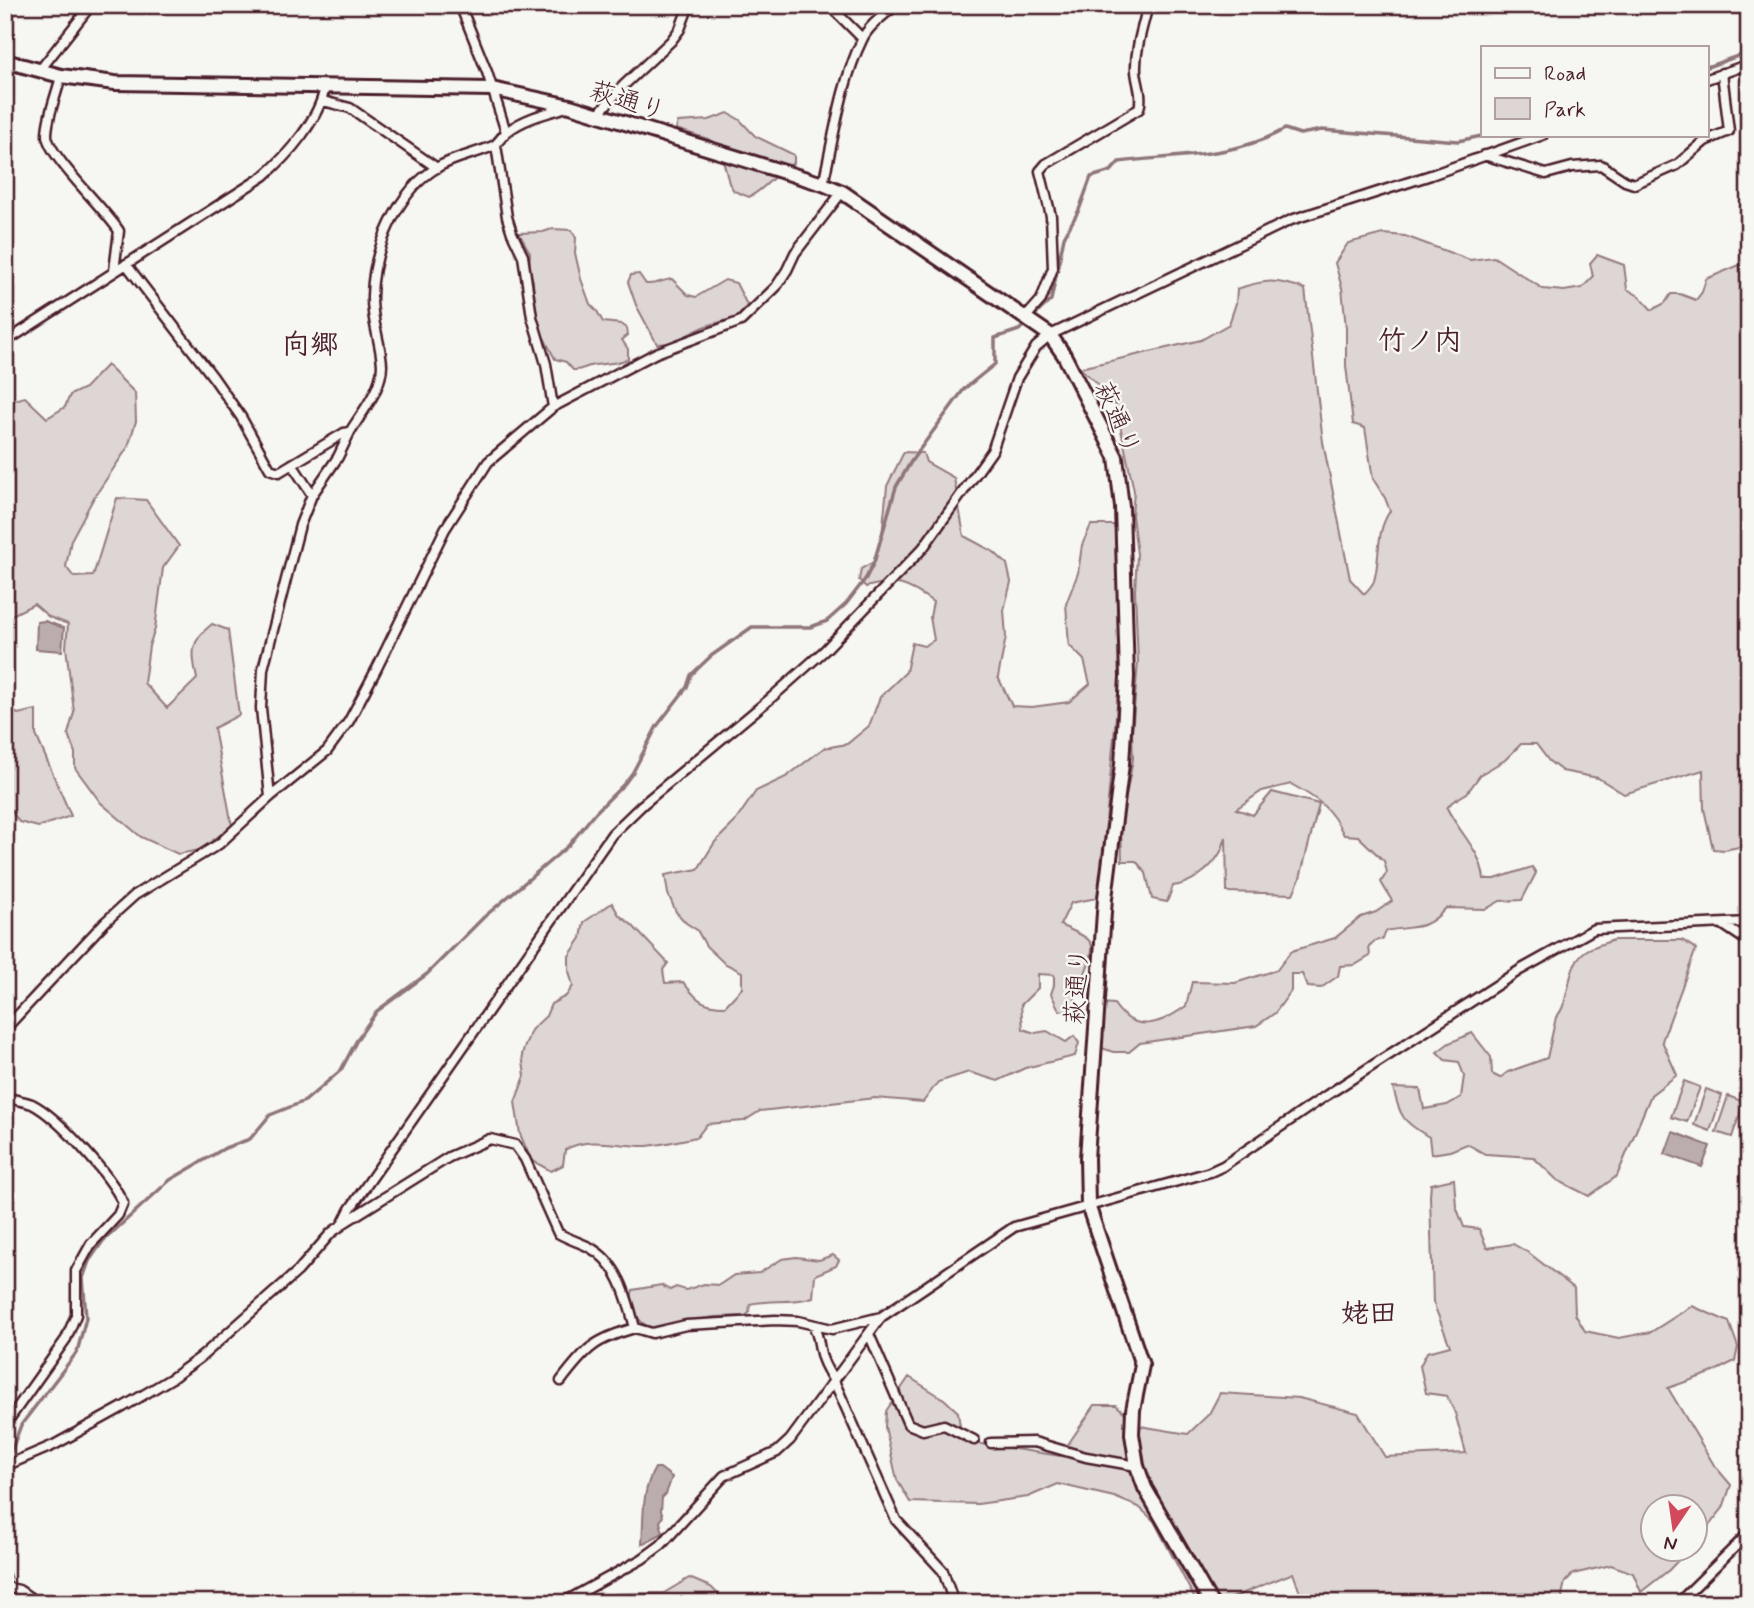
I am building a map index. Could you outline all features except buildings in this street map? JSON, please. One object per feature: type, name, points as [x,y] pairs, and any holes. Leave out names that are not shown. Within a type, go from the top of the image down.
[{"type":"street","points":[[40,70],[91,5]]},
{"type":"street","points":[[460,5],[506,132]]},
{"type":"street","points":[[597,114],[671,41],[680,29],[689,5]]},
{"type":"street","points":[[829,5],[862,38]]},
{"type":"street","points":[[823,184],[837,111],[862,38],[896,5]]},
{"type":"street","points":[[1026,317],[1041,300],[1053,268],[1051,216],[1040,171],[1045,164],[1139,109],[1142,101],[1136,71],[1137,53],[1148,5]]},
{"type":"street","name":"萩通り","points":[[5,61],[61,76],[115,82],[492,89],[570,106],[842,192],[1050,335],[1064,355],[1115,457],[1122,508],[1127,677],[1122,764],[1105,898],[1087,1158],[1088,1205],[1142,1365],[1133,1409],[1132,1434],[1137,1466],[1146,1489],[1211,1603]]},
{"type":"street","points":[[1708,79],[1749,64]]},
{"type":"street","points":[[1484,155],[1546,174],[1572,167],[1601,165],[1634,184],[1677,165],[1705,141],[1734,129],[1722,73]]},
{"type":"street","points":[[61,76],[48,128],[48,141],[76,180],[119,231],[114,271]]},
{"type":"street","points":[[5,342],[264,176],[282,161],[320,107],[325,86]]},
{"type":"street","points":[[323,101],[350,108],[437,168]]},
{"type":"street","points":[[270,797],[261,708],[263,669],[300,525],[312,495],[338,457],[374,393],[381,374],[382,363],[372,299],[378,257],[405,196],[437,168],[496,145],[506,132],[534,117],[570,106]]},
{"type":"street","points":[[342,1225],[350,1209],[612,834],[642,805],[824,651],[923,548],[992,451],[1017,379],[1036,347],[1050,335],[1280,224],[1540,136]]},
{"type":"street","points":[[496,145],[508,217],[523,256],[531,317],[546,364],[553,407]]},
{"type":"street","points":[[5,1029],[105,922],[135,895],[219,844],[270,797],[327,751],[349,720],[445,529],[488,462],[553,407],[656,353],[741,321],[776,287],[788,270],[795,253],[842,192]]},
{"type":"street","points":[[126,264],[213,377],[241,417],[270,469],[279,472],[350,432]]},
{"type":"street","points":[[292,464],[312,495]]},
{"type":"street","points":[[820,1338],[832,1329],[881,1317],[1014,1227],[1210,1172],[1232,1161],[1327,1095],[1508,978],[1594,929],[1749,922]]},
{"type":"street","points":[[1721,924],[1749,942]]},
{"type":"street","points":[[5,1097],[30,1104],[51,1116],[117,1187],[123,1203],[118,1215],[90,1244],[76,1271],[77,1307],[72,1327],[5,1425]]},
{"type":"street","points":[[5,1466],[54,1445],[172,1378],[201,1357],[298,1271],[331,1233],[449,1157],[490,1139],[515,1145],[525,1159],[558,1233],[607,1259],[628,1297],[635,1328]]},
{"type":"street","points":[[562,1603],[652,1552],[724,1476],[777,1451],[790,1440],[881,1317]]},
{"type":"street","points":[[561,1381],[583,1352],[607,1336],[635,1328],[652,1333],[686,1325],[798,1321],[832,1329]]},
{"type":"street","points":[[813,1325],[820,1338],[821,1354],[826,1368],[896,1520],[943,1572],[954,1603]]},
{"type":"street","points":[[869,1334],[908,1424],[923,1430],[944,1424],[974,1440]]},
{"type":"street","points":[[991,1443],[1034,1442],[1086,1457],[1137,1466]]},
{"type":"street","points":[[1678,1603],[1749,1534]]},
{"type":"street","points":[[5,1587],[19,1590],[38,1603]]},
{"type":"green space","points":[[728,113],[740,120],[755,136],[794,155],[794,163],[749,197],[734,191],[729,183],[720,148],[708,139],[676,129],[678,122],[709,120]]},
{"type":"green space","points":[[552,229],[572,230],[576,238],[575,253],[581,279],[590,304],[603,322],[621,324],[627,328],[628,335],[622,340],[628,349],[628,359],[573,370],[566,362],[555,359],[540,330],[534,310],[533,281],[529,269],[530,253],[519,233]]},
{"type":"green space","points":[[1383,234],[1405,236],[1470,260],[1494,257],[1543,289],[1564,291],[1582,288],[1593,277],[1590,263],[1597,255],[1624,265],[1627,289],[1639,296],[1652,310],[1665,303],[1671,294],[1680,294],[1696,300],[1706,279],[1749,261],[1749,845],[1724,850],[1713,849],[1704,809],[1703,770],[1624,794],[1598,778],[1562,771],[1549,761],[1536,744],[1521,744],[1505,760],[1481,774],[1467,793],[1447,808],[1479,859],[1484,879],[1495,879],[1532,867],[1536,873],[1522,900],[1500,901],[1486,909],[1446,908],[1439,916],[1425,924],[1386,931],[1383,939],[1369,946],[1370,956],[1355,965],[1340,966],[1338,976],[1321,988],[1308,987],[1302,974],[1291,974],[1291,991],[1275,1013],[1256,1026],[1140,1043],[1129,1052],[1113,1052],[1102,1048],[1099,1038],[1103,1003],[1114,1004],[1122,1014],[1139,1023],[1167,1018],[1186,1006],[1192,982],[1235,983],[1277,970],[1291,951],[1335,938],[1361,917],[1376,912],[1392,901],[1381,882],[1387,872],[1384,861],[1358,836],[1344,835],[1334,817],[1322,805],[1291,784],[1262,791],[1236,809],[1253,815],[1272,792],[1319,804],[1300,878],[1293,894],[1227,892],[1226,837],[1221,851],[1211,865],[1193,879],[1173,886],[1167,902],[1152,899],[1146,873],[1136,861],[1122,861],[1121,823],[1133,759],[1132,733],[1138,662],[1135,591],[1137,554],[1132,516],[1134,491],[1116,406],[1104,390],[1080,368],[1201,340],[1229,324],[1236,303],[1237,289],[1271,281],[1305,289],[1323,442],[1350,579],[1364,594],[1374,581],[1380,536],[1390,511],[1373,479],[1365,428],[1353,424],[1346,366],[1342,288],[1335,263],[1348,243]]},
{"type":"green space","points":[[639,274],[646,284],[672,279],[688,295],[696,297],[725,280],[736,283],[747,305],[738,317],[706,326],[671,343],[657,344],[636,305],[628,282],[631,275]]},
{"type":"green space","points":[[107,365],[135,393],[136,421],[128,447],[93,499],[71,540],[66,567],[74,577],[93,576],[117,498],[146,500],[179,546],[163,568],[144,683],[167,708],[197,679],[193,655],[199,637],[212,624],[228,630],[239,715],[214,728],[232,826],[200,850],[178,854],[141,837],[101,803],[75,768],[75,753],[68,734],[74,712],[66,647],[68,624],[49,617],[34,604],[12,615],[5,615],[5,415],[8,415],[14,400],[25,397],[47,418],[65,407],[70,395],[85,388]]},
{"type":"green space","points":[[904,452],[923,453],[926,462],[954,478],[964,536],[994,552],[1007,564],[1011,582],[1004,610],[1006,637],[998,677],[1012,706],[1032,707],[1069,702],[1090,684],[1084,660],[1069,645],[1066,604],[1078,573],[1082,545],[1091,525],[1114,525],[1122,617],[1119,630],[1123,641],[1101,876],[1097,898],[1071,903],[1060,925],[1091,943],[1091,956],[1083,979],[1073,979],[1071,990],[1079,1007],[1072,1013],[1059,1010],[1051,994],[1054,975],[1038,974],[1038,988],[1021,1005],[1023,1029],[1035,1033],[1047,1031],[1066,1042],[1074,1036],[1079,1043],[1075,1056],[1025,1068],[998,1081],[969,1072],[938,1082],[923,1102],[875,1098],[760,1111],[744,1121],[707,1124],[697,1137],[665,1144],[637,1146],[584,1143],[565,1150],[563,1165],[551,1171],[531,1160],[520,1134],[515,1102],[525,1076],[522,1054],[531,1030],[546,1016],[551,1004],[566,996],[573,986],[569,956],[581,938],[584,922],[612,903],[619,915],[668,963],[663,970],[665,983],[683,982],[700,1000],[710,1005],[725,1006],[742,988],[742,972],[724,963],[706,946],[697,930],[676,912],[668,894],[665,875],[698,869],[715,842],[734,823],[756,791],[786,777],[824,748],[847,744],[869,726],[880,697],[906,672],[912,643],[924,646],[934,640],[930,617],[933,602],[901,585],[885,583],[866,587],[859,580],[861,569],[875,561],[882,536],[887,486]]},
{"type":"green space","points":[[5,707],[18,714],[36,710],[36,735],[71,816],[38,827],[19,822],[5,801]]},
{"type":"green space","points":[[1614,940],[1682,940],[1696,949],[1662,1041],[1677,1075],[1651,1095],[1617,1176],[1589,1196],[1557,1180],[1533,1157],[1485,1154],[1467,1144],[1450,1151],[1431,1154],[1429,1137],[1404,1118],[1393,1088],[1420,1089],[1424,1109],[1447,1105],[1461,1097],[1464,1076],[1459,1062],[1445,1060],[1437,1052],[1449,1043],[1472,1033],[1491,1057],[1492,1074],[1500,1078],[1508,1072],[1547,1058],[1556,1017],[1564,1003],[1575,964],[1587,950]]},
{"type":"green space","points":[[1684,1081],[1700,1087],[1687,1122],[1671,1117]]},
{"type":"green space","points":[[1706,1089],[1722,1095],[1710,1131],[1694,1125]]},
{"type":"green space","points":[[1728,1096],[1744,1102],[1732,1137],[1716,1132]]},
{"type":"green space","points":[[1454,1179],[1456,1206],[1464,1227],[1479,1229],[1487,1248],[1513,1244],[1574,1288],[1575,1314],[1585,1331],[1619,1338],[1651,1332],[1692,1306],[1729,1322],[1738,1347],[1735,1361],[1711,1373],[1668,1388],[1714,1465],[1731,1485],[1723,1508],[1708,1527],[1708,1492],[1638,1492],[1638,1562],[1677,1562],[1641,1592],[1633,1573],[1611,1565],[1573,1574],[1565,1582],[1562,1595],[1564,1603],[1304,1603],[1293,1573],[1224,1601],[1196,1601],[1154,1521],[1139,1507],[1114,1497],[1058,1484],[1028,1497],[978,1504],[910,1502],[897,1480],[885,1427],[886,1411],[909,1377],[944,1399],[958,1412],[962,1441],[1060,1456],[1095,1405],[1116,1405],[1140,1426],[1188,1434],[1209,1414],[1220,1393],[1299,1398],[1358,1413],[1385,1457],[1466,1453],[1455,1413],[1447,1396],[1426,1393],[1420,1366],[1427,1352],[1450,1346],[1433,1302],[1431,1184]]},
{"type":"green space","points":[[833,1255],[839,1260],[836,1266],[815,1275],[813,1297],[750,1304],[749,1313],[745,1316],[714,1317],[652,1328],[638,1318],[633,1307],[633,1290],[661,1285],[670,1290],[676,1287],[686,1290],[704,1284],[719,1285],[734,1275],[759,1273],[782,1259],[796,1257],[819,1260]]},
{"type":"green space","points":[[689,1578],[711,1587],[727,1603],[610,1603],[615,1594],[664,1593]]},
{"type":"shaded area","points":[[45,621],[64,628],[62,651],[36,649],[37,622]]},
{"type":"shaded area","points":[[1673,1132],[1710,1146],[1702,1167],[1665,1154]]},
{"type":"shaded area","points":[[655,1468],[660,1468],[672,1477],[662,1498],[663,1516],[660,1522],[663,1533],[642,1544],[645,1495]]},
{"type":"waterway","points":[[1708,67],[1749,52]]},
{"type":"waterway","points":[[6,1465],[21,1425],[77,1352],[86,1318],[83,1278],[89,1261],[103,1241],[170,1180],[225,1148],[250,1139],[270,1115],[305,1101],[341,1070],[358,1038],[377,1011],[427,974],[484,917],[568,846],[595,813],[625,783],[657,726],[687,687],[691,675],[711,656],[752,627],[811,627],[827,621],[846,604],[866,578],[874,562],[896,487],[912,460],[964,389],[995,364],[995,338],[1019,330],[1051,300],[1064,237],[1079,210],[1091,177],[1111,171],[1119,162],[1225,150],[1266,138],[1285,129],[1300,134],[1322,130],[1458,141],[1481,136]]},
{"type":"waterway","points":[[5,1565],[10,1578]]},
{"type":"district","name":"竹ノ内","points":[[1420,339]]},
{"type":"district","name":"向郷","points":[[310,343]]},
{"type":"district","name":"姥田","points":[[1369,1312]]}]
